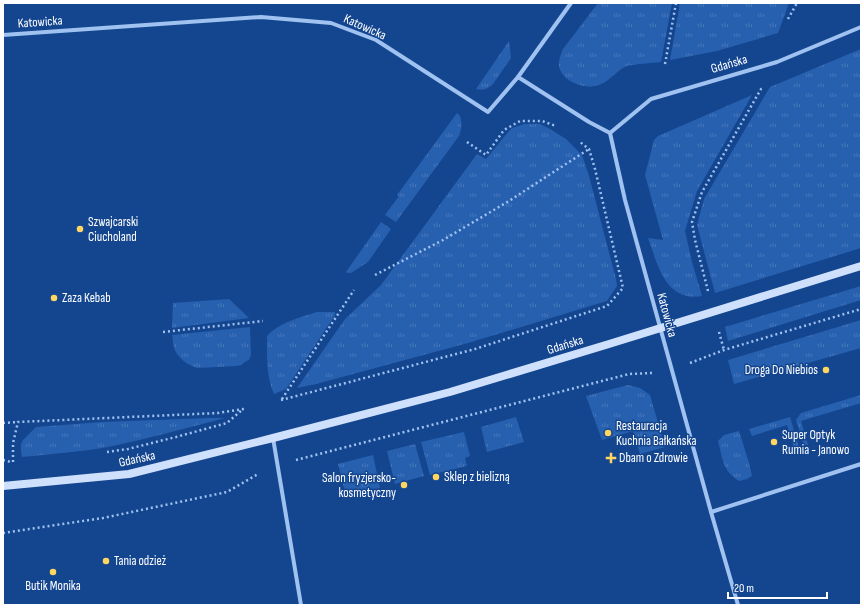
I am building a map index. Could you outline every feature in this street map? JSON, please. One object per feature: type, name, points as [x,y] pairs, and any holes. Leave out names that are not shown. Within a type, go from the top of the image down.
[{"type":"main road","name":"Gdańska","points":[[3,486],[129,474],[273,438],[450,392],[861,266]]},
{"type":"street","name":"Katowicka","points":[[3,35],[261,17],[331,23],[376,40],[488,112],[518,77],[571,3]]},
{"type":"street","name":"Gdańska","points":[[610,133],[651,99],[777,62],[861,27]]},
{"type":"street","points":[[518,77],[589,122],[610,133]]},
{"type":"street","name":"Katowicka","points":[[610,133],[625,200],[738,605]]},
{"type":"street","points":[[273,438],[301,605]]},
{"type":"street","points":[[711,512],[861,464]]},
{"type":"path","points":[[665,64],[676,3]]},
{"type":"path","points":[[788,19],[797,3]]},
{"type":"path","points":[[724,350],[695,240],[692,222],[702,192],[761,89],[767,86]]},
{"type":"path","points":[[467,142],[486,155],[504,130],[520,121],[542,121],[560,128]]},
{"type":"path","points":[[354,290],[282,400],[475,349],[607,306],[623,288],[595,168],[589,149],[578,140]]},
{"type":"path","points":[[375,275],[450,236],[509,201],[589,149]]},
{"type":"path","points":[[686,364],[724,350],[861,309]]},
{"type":"path","points":[[163,332],[263,321]]},
{"type":"path","points":[[296,460],[629,374],[652,373]]},
{"type":"path","points":[[3,422],[218,413],[244,409],[227,423],[176,438],[128,449],[106,452]]},
{"type":"path","points":[[13,462],[12,443],[18,422]]},
{"type":"path","points":[[3,460],[20,462]]},
{"type":"path","points":[[3,533],[103,518],[227,492],[258,474]]},
{"type":"green space","points":[[598,3],[672,3],[661,62],[627,66],[599,85],[581,85],[569,80],[561,72],[559,66],[563,49]]},
{"type":"green space","points":[[680,3],[789,3],[778,33],[717,51],[670,60]]},
{"type":"green space","points":[[509,41],[511,58],[491,86],[483,90],[476,89]]},
{"type":"green space","points":[[861,49],[861,248],[715,293],[697,225],[704,199],[770,87]]},
{"type":"green space","points":[[752,95],[697,191],[685,231],[702,296],[689,296],[679,293],[671,287],[665,279],[655,259],[648,238],[663,240],[645,175],[654,140],[658,136]]},
{"type":"green space","points":[[457,113],[460,116],[461,123],[459,136],[396,222],[385,215],[399,196],[397,195]]},
{"type":"green space","points":[[524,124],[540,124],[550,129],[566,139],[582,155],[616,279],[617,286],[607,301],[468,343],[297,388],[345,319],[381,285],[477,154],[486,159],[512,128]]},
{"type":"green space","points":[[381,222],[391,229],[368,262],[351,273],[346,272]]},
{"type":"green space","points":[[861,286],[861,300],[728,341],[725,327]]},
{"type":"green space","points":[[229,299],[249,318],[172,328],[173,303]]},
{"type":"green space","points":[[317,312],[335,312],[335,315],[286,389],[274,394],[268,373],[267,336],[283,324]]},
{"type":"green space","points":[[861,320],[861,348],[734,384],[728,360]]},
{"type":"green space","points":[[250,327],[251,355],[249,360],[241,365],[198,368],[183,361],[174,348],[172,335]]},
{"type":"green space","points":[[628,385],[640,388],[650,395],[665,447],[640,454],[633,431],[602,440],[586,396]]},
{"type":"green space","points":[[861,395],[861,403],[801,421],[808,445],[804,445],[796,420],[801,413]]},
{"type":"green space","points":[[516,417],[524,442],[487,452],[481,427]]},
{"type":"green space","points":[[790,417],[799,447],[794,448],[787,425],[752,436],[749,429]]},
{"type":"green space","points":[[225,418],[108,447],[76,452],[22,457],[21,444],[36,427],[102,422]]},
{"type":"green space","points":[[739,431],[752,476],[739,481],[729,473],[726,468],[722,459],[718,441],[724,435]]},
{"type":"green space","points":[[464,432],[470,456],[465,458],[467,466],[430,475],[421,442]]},
{"type":"green space","points":[[415,444],[424,476],[395,484],[387,451]]},
{"type":"green space","points":[[373,455],[380,488],[346,496],[338,464]]},
{"type":"place","name":"Szwajcarski Ciucholand","points":[[80,229]]},
{"type":"place","name":"Zaza Kebab","points":[[54,298]]},
{"type":"place","name":"Droga Do Niebios","points":[[826,370]]},
{"type":"place","name":"Restauracja Kuchnia Bałkańska","points":[[608,433]]},
{"type":"place","name":"Super Optyk Rumia - Janowo","points":[[774,442]]},
{"type":"place","name":"Dbam o Zdrowie","points":[[611,458]]},
{"type":"place","name":"Sklep z bielizną","points":[[436,477]]},
{"type":"place","name":"Salon fryzjersko- kosmetyczny","points":[[404,485]]},
{"type":"place","name":"Tania odzież","points":[[106,561]]},
{"type":"place","name":"Butik Monika","points":[[53,572]]}]
